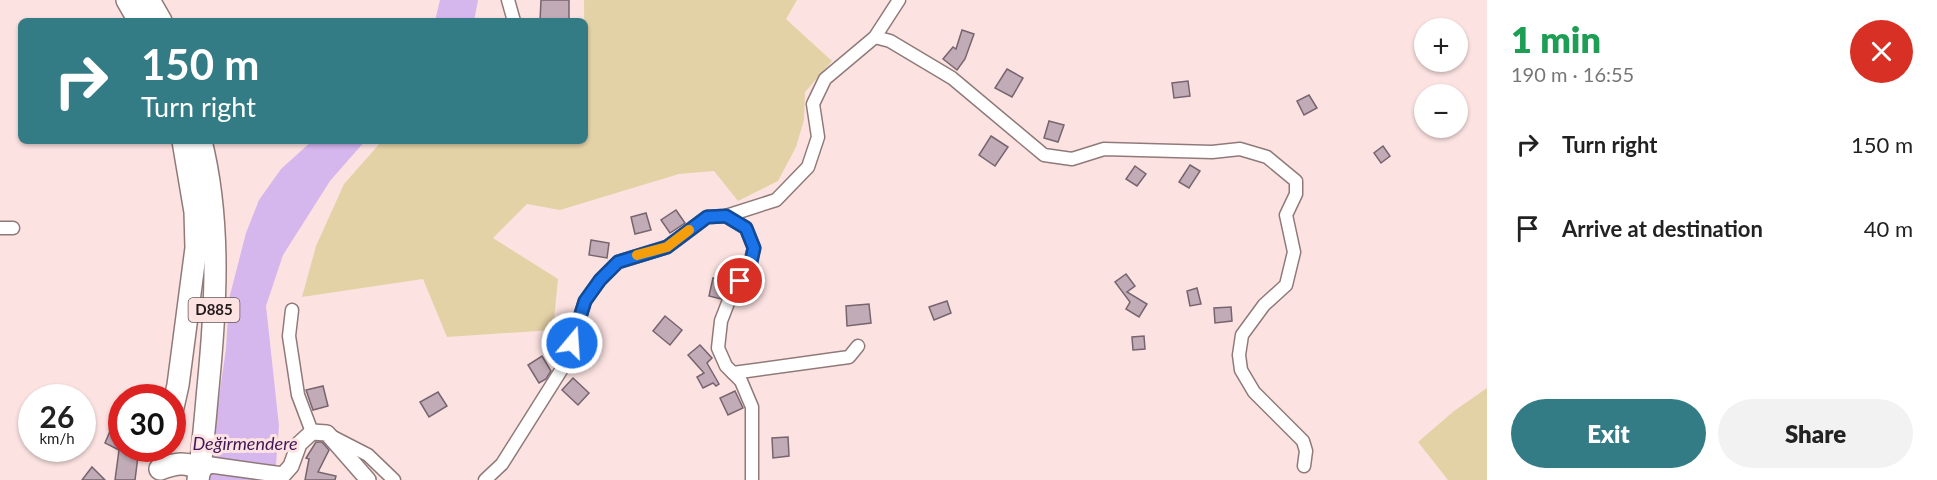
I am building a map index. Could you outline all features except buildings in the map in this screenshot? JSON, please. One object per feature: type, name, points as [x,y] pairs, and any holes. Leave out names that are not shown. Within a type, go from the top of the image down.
[{"type":"highway","points":[[127,0],[137,18]]},
{"type":"highway","points":[[149,0],[159,18]]},
{"type":"highway","name":"D885","points":[[178,384],[196,248],[195,212],[184,144]]},
{"type":"highway","name":"D885","points":[[202,144],[207,167],[212,221],[214,301],[203,472]]},
{"type":"highway","points":[[159,475],[183,464],[203,472]]},
{"type":"street","points":[[507,0],[513,18]]},
{"type":"street","points":[[485,480],[502,464],[565,364],[585,301],[600,280],[618,262],[667,247],[707,217],[726,216],[776,200],[808,167],[818,137],[813,104],[825,79],[875,37],[899,0]]},
{"type":"street","points":[[875,37],[890,41],[952,78],[1044,155],[1072,159],[1104,149],[1212,152],[1240,149],[1267,157],[1296,181],[1296,194],[1286,215],[1294,252],[1286,285],[1264,305],[1242,335],[1239,355],[1241,370],[1254,392],[1303,441],[1306,451],[1304,466]]},
{"type":"street","points":[[726,216],[746,228],[754,248],[750,267],[731,295],[721,321],[718,348],[726,366],[741,381],[752,407],[752,480]]},
{"type":"street","points":[[0,228],[13,228]]},
{"type":"street","points":[[292,310],[289,336],[298,395],[319,433],[368,480]]},
{"type":"street","points":[[733,373],[849,357],[858,346]]},
{"type":"street","points":[[203,472],[285,477],[299,444],[319,433]]},
{"type":"street","points":[[319,433],[368,455],[394,480]]},
{"type":"shaded area","points":[[584,0],[797,0],[786,19],[832,61],[805,92],[804,120],[796,147],[778,181],[738,201],[714,171],[679,174],[560,210],[527,204],[493,238],[558,279],[553,330],[447,337],[423,279],[302,297],[316,246],[344,184],[379,144],[588,144],[588,18],[584,18]]},
{"type":"shaded area","points":[[1487,388],[1487,480],[1448,480],[1418,442],[1454,411]]},
{"type":"water","points":[[440,0],[478,0],[475,18],[436,18]]},
{"type":"water","name":"Değirmendere","points":[[309,144],[362,144],[330,181],[283,255],[266,306],[279,426],[276,464],[278,480],[207,480],[226,349],[229,299],[246,233],[259,200],[281,169]]},
{"type":"slow traffic","points":[[637,255],[667,247],[689,230]]},
{"type":"route","points":[[572,343],[585,301],[600,280],[618,262],[667,247],[707,217],[726,216],[746,228],[754,248],[750,267],[740,281]]}]
